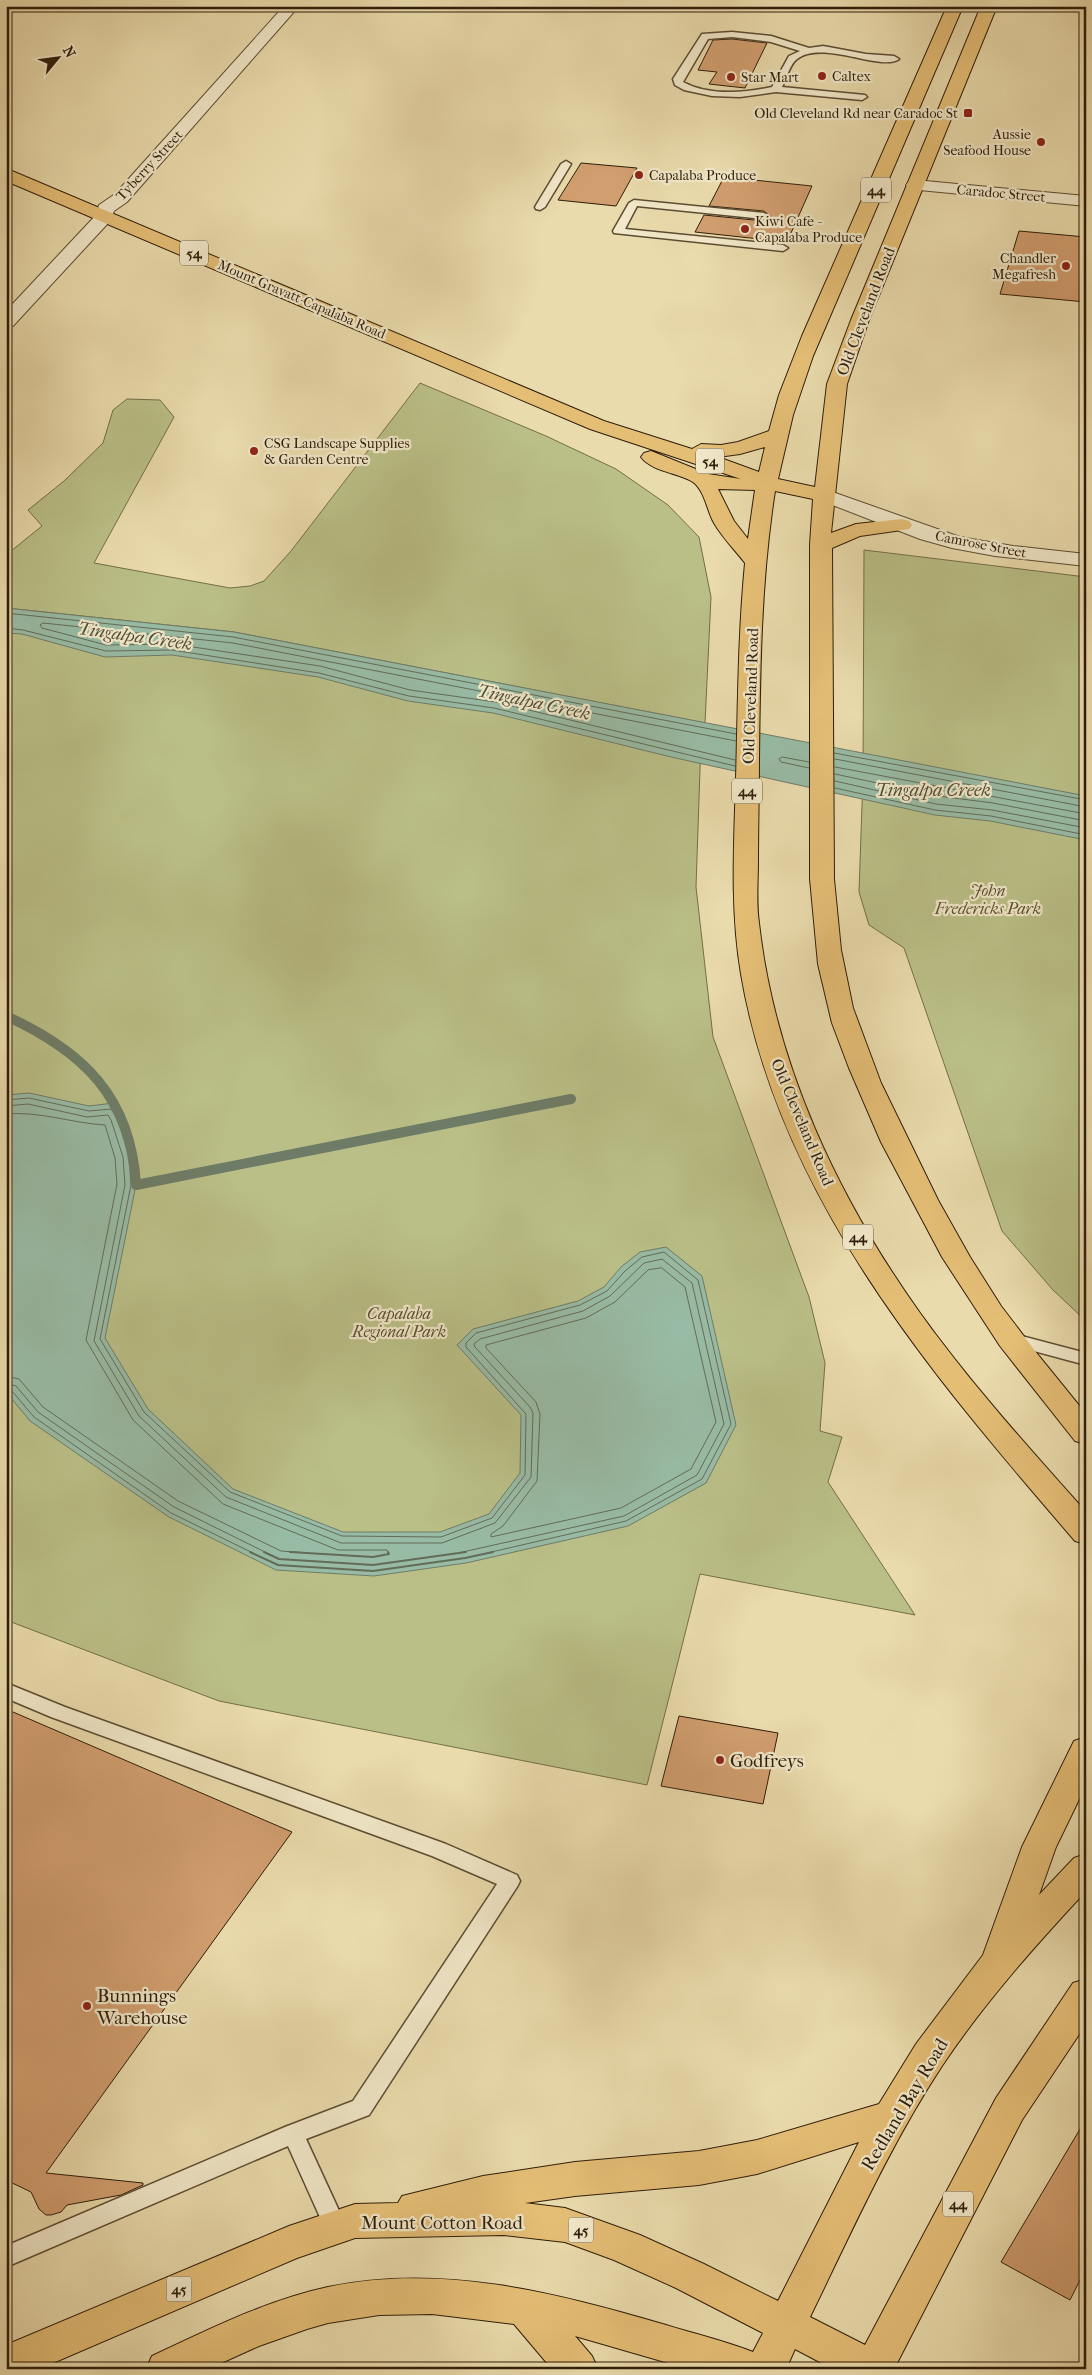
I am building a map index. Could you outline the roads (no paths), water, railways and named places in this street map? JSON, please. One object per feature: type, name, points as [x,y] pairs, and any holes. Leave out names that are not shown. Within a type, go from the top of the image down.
[{"type":"main road","name":"Old Cleveland Road","points":[[955,6],[812,336],[784,410],[766,483],[754,561],[749,697],[746,919],[751,961],[765,1029],[794,1109],[833,1192],[876,1268],[911,1321],[980,1410],[1086,1533]]},
{"type":"main road","name":"Old Cleveland Road","points":[[990,6],[860,320],[837,384],[820,545],[822,879],[825,927],[836,992],[848,1031],[867,1081],[912,1178],[964,1268],[1010,1339],[1085,1430]]},
{"type":"main road","name":"Mount Gravatt-Capalaba Road","points":[[6,174],[597,425],[739,470],[766,483],[824,495]]},
{"type":"main road","name":"Mount Gravatt-Capalaba Road","points":[[597,425],[614,438],[701,480],[744,485],[766,483]]},
{"type":"main road","points":[[653,442],[714,452],[743,448],[777,435]]},
{"type":"main road","name":"54","points":[[701,480],[710,491],[724,523],[754,561]]},
{"type":"main road","points":[[820,545],[863,528],[902,525]]},
{"type":"main road","points":[[996,1965],[1039,1847],[1086,1750]]},
{"type":"main road","name":"Redland Bay Road","points":[[765,2369],[892,2116],[930,2056],[996,1965],[1086,1868]]},
{"type":"main road","name":"44","points":[[873,2369],[1009,2109],[1086,1994]]},
{"type":"main road","points":[[346,2225],[484,2192],[575,2179],[709,2166],[757,2157],[892,2116]]},
{"type":"main road","name":"Mount Cotton Road","points":[[6,2364],[289,2243],[346,2225],[504,2218],[566,2225],[626,2247],[690,2276],[873,2369]]},
{"type":"main road","points":[[166,2369],[252,2329],[328,2305],[388,2296],[454,2296],[525,2308],[636,2334],[749,2369]]},
{"type":"main road","points":[[525,2308],[578,2369]]},
{"type":"street","name":"Tyberry Street","points":[[6,322],[106,216],[105,209],[121,198],[292,6]]},
{"type":"street","name":"Caradoc Street","points":[[915,185],[1086,201]]},
{"type":"street","name":"Camrose Street","points":[[824,495],[857,506],[902,525],[955,542],[1086,560]]},
{"type":"lane","points":[[808,51],[780,40],[731,35],[705,36],[678,79],[678,83],[684,87],[700,91],[736,94],[776,90],[862,97]]},
{"type":"lane","points":[[776,90],[792,58],[808,51],[823,49],[866,58],[894,60]]},
{"type":"lane","points":[[540,207],[566,164]]},
{"type":"lane","points":[[764,216],[634,203],[618,230],[783,248]]},
{"type":"lane","points":[[1010,1339],[1086,1359]]},
{"type":"lane","points":[[6,1690],[58,1712],[439,1850],[510,1881],[361,2108],[293,2134],[6,2257]]},
{"type":"lane","points":[[293,2134],[346,2225]]},
{"type":"water","name":"Tingalpa Creek","points":[[6,608],[234,632],[1086,796],[1086,840],[990,821],[935,815],[671,757],[493,713],[408,701],[318,677],[172,655],[105,657],[22,634],[6,633]]},
{"type":"water","points":[[29,1093],[89,1106],[114,1103],[122,1115],[134,1155],[136,1185],[105,1338],[148,1409],[233,1489],[343,1532],[440,1532],[489,1514],[520,1473],[521,1415],[457,1345],[473,1329],[578,1301],[604,1287],[621,1267],[640,1252],[666,1247],[702,1276],[736,1425],[706,1483],[628,1526],[466,1563],[374,1576],[276,1570],[169,1517],[30,1421],[6,1392],[6,1187],[8,1166],[6,1161],[6,1095]]},
{"type":"waterway","points":[[6,1016],[58,1045],[80,1062],[98,1081],[113,1102],[124,1126],[132,1154],[136,1185],[571,1099]]},
{"type":"place","name":"Caltex","points":[[822,76]]},
{"type":"place","name":"Star Mart","points":[[731,77]]},
{"type":"place","name":"Old Cleveland Rd near Caradoc St","points":[[968,113]]},
{"type":"place","name":"Aussie Seafood House","points":[[1041,142]]},
{"type":"place","name":"Capalaba Produce","points":[[639,175]]},
{"type":"place","name":"Kiwi Cafe - Capalaba Produce","points":[[745,229]]},
{"type":"place","name":"Chandler Megafresh","points":[[1066,266]]},
{"type":"place","name":"CSG Landscape Supplies & Garden Centre","points":[[254,451]]},
{"type":"place","name":"Godfreys","points":[[720,1760]]},
{"type":"place","name":"Bunnings Warehouse","points":[[87,2006]]},
{"type":"park label","name":"John Fredericks Park","points":[[988,899]]},
{"type":"park label","name":"Capalaba Regional Park","points":[[399,1322]]}]
